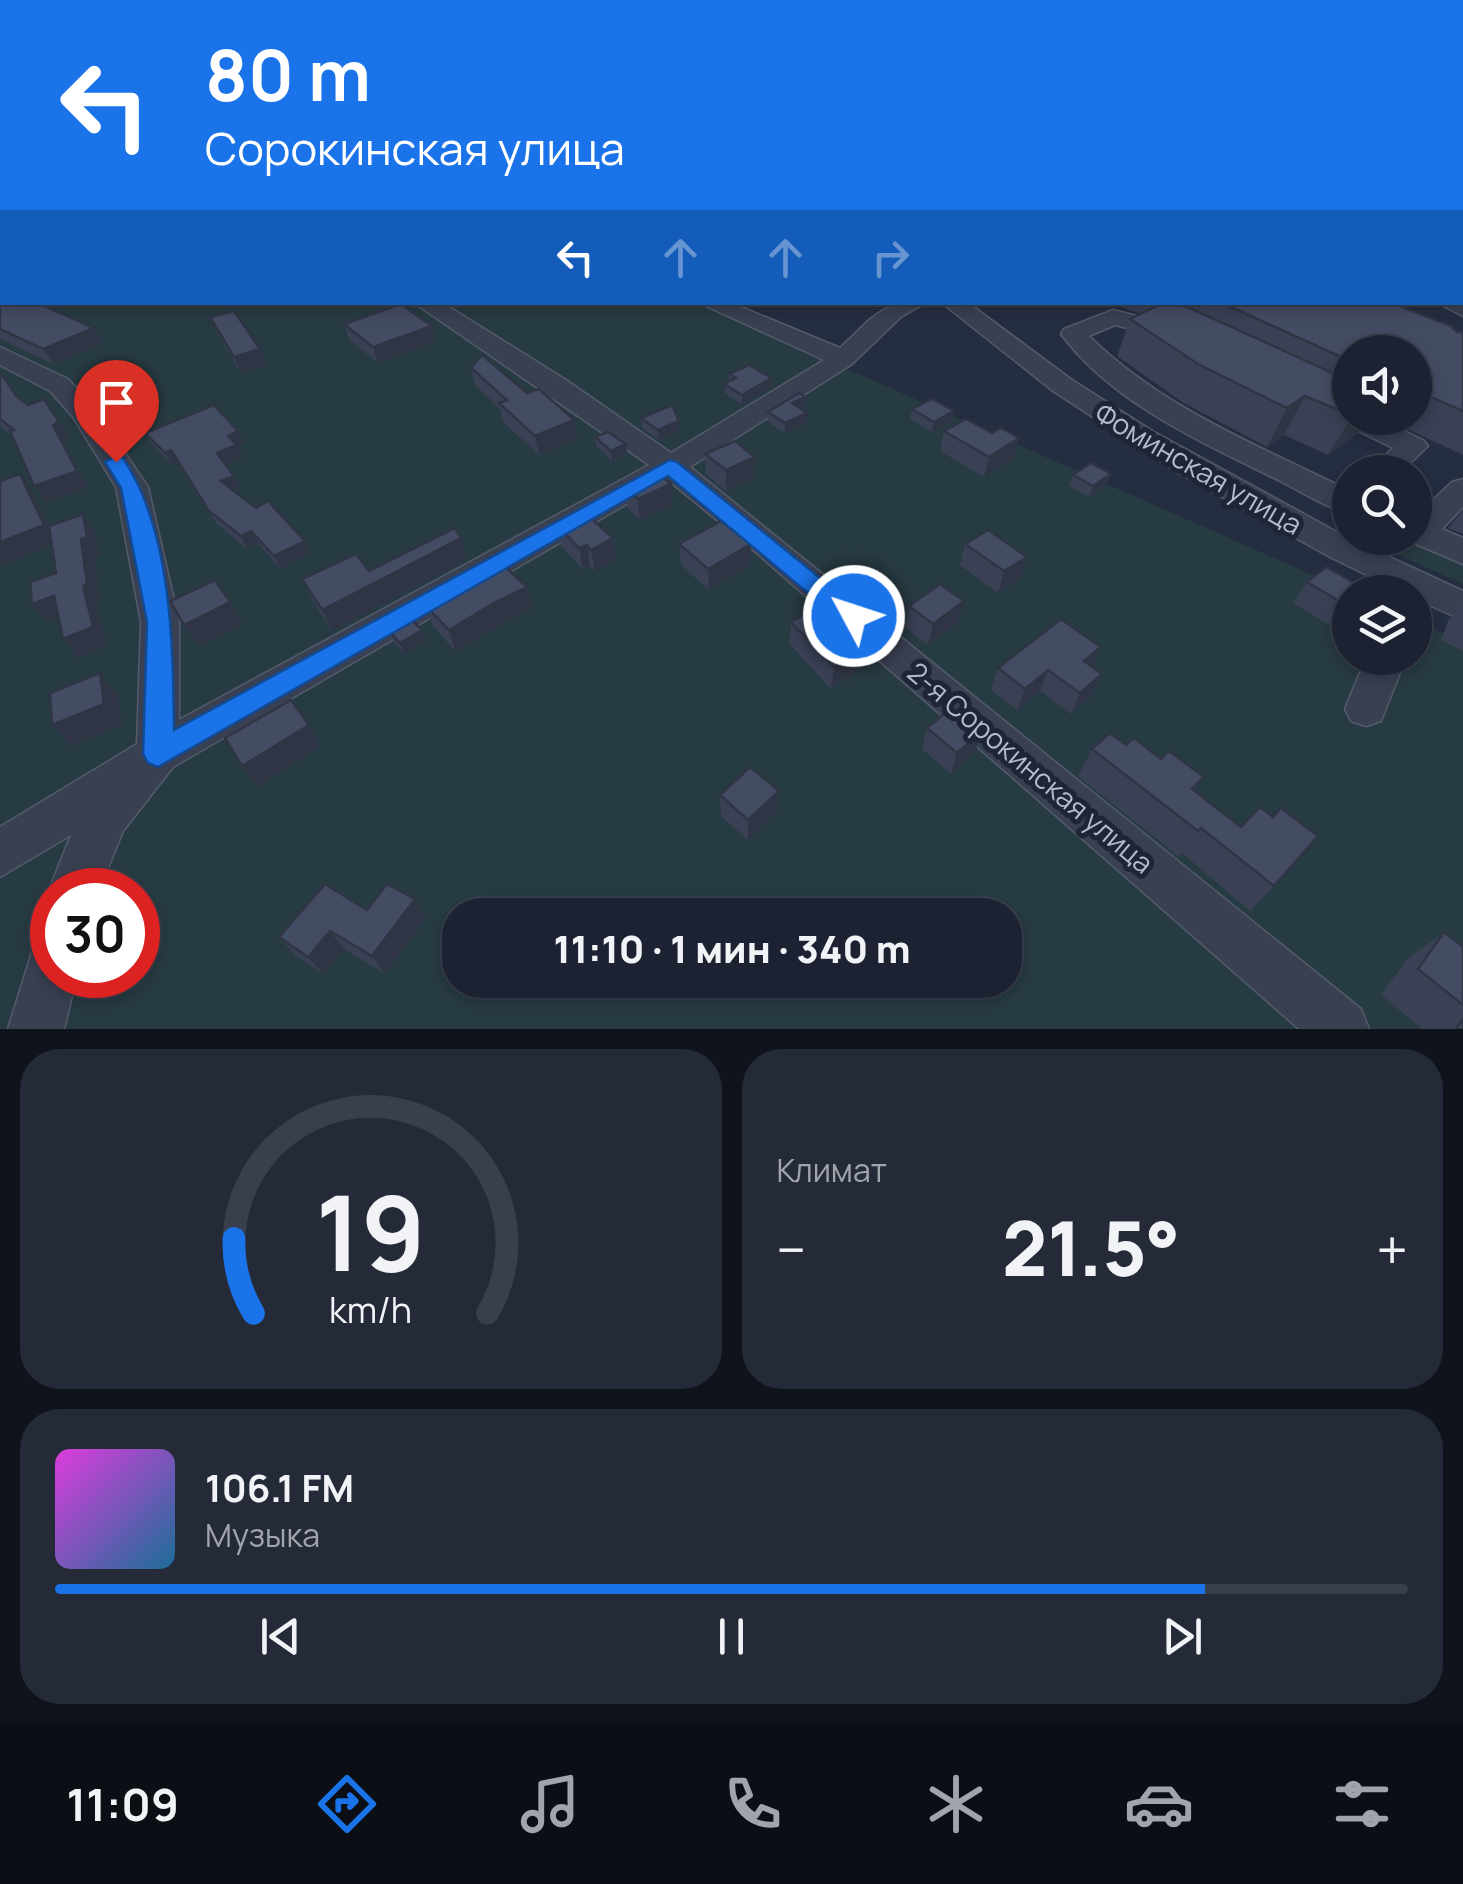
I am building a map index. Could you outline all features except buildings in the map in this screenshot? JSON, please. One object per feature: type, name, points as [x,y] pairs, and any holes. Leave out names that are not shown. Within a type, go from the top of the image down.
[{"type":"street","name":"2-я Сорокинская улица","points":[[429,305],[557,386],[670,466],[794,565],[1341,1029]]},
{"type":"street","points":[[715,305],[843,359]]},
{"type":"street","points":[[0,854],[158,754],[670,466],[843,359],[893,312],[909,305]]},
{"type":"street","name":"Фоминская улица","points":[[956,305],[1096,409],[1199,472],[1388,575]]},
{"type":"street","points":[[1202,344],[1113,317],[1073,334],[1100,365],[1183,416],[1332,493]]},
{"type":"street","points":[[0,356],[58,385],[84,413],[132,488],[160,622],[158,754],[111,804],[80,868]]},
{"type":"street","points":[[1390,435],[1413,446],[1403,455]]},
{"type":"street","points":[[1432,515],[1463,489]]},
{"type":"street","points":[[1330,543],[1332,539]]},
{"type":"street","points":[[1432,541],[1463,552]]},
{"type":"street","name":"Фоминская улица","points":[[1432,595],[1463,606]]},
{"type":"street","points":[[1366,709],[1379,675]]},
{"type":"street","points":[[36,1029],[44,998]]},
{"type":"shaded area","points":[[0,305],[703,305],[1332,584],[1332,675],[1432,675],[1432,628],[1463,642],[1463,1029],[0,1029]]},
{"type":"shaded area","points":[[1432,545],[1463,557],[1463,584],[1398,555],[1432,555]]},
{"type":"route","points":[[116,462],[132,488],[160,622],[158,754],[670,466],[854,616]]}]
